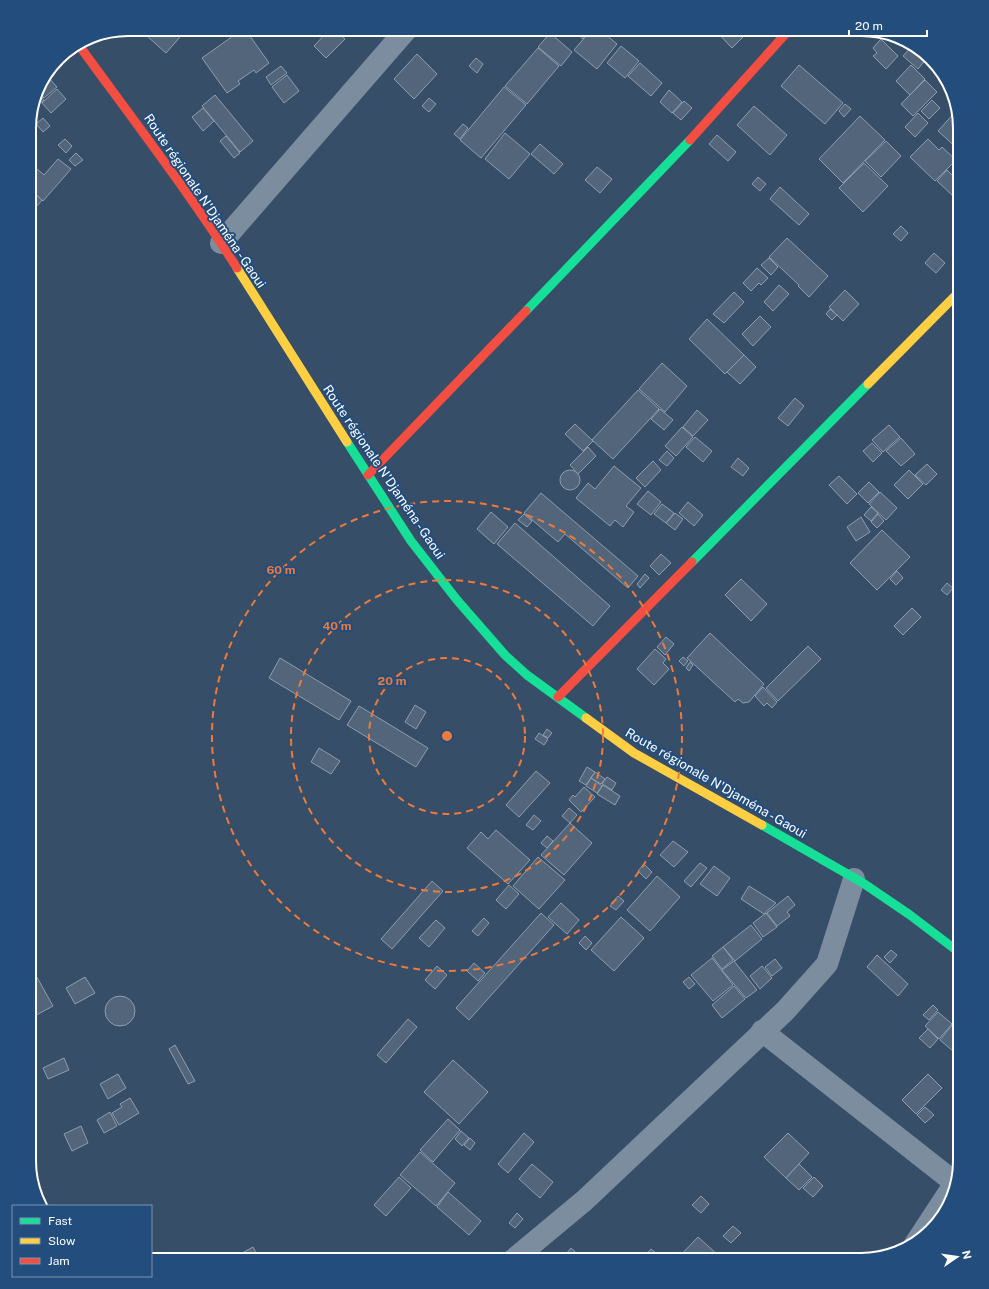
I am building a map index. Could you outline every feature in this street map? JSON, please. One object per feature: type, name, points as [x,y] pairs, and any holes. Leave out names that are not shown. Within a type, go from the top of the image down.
[{"type":"street","points":[[221,243],[401,36]]},
{"type":"street","points":[[368,475],[683,148],[784,36]]},
{"type":"street","name":"Route régionale N'Djaména - Gaoui","points":[[81,48],[221,243],[411,541],[457,600],[505,655],[527,675],[634,753],[859,881],[910,915],[953,949]]},
{"type":"street","points":[[558,697],[953,298]]},
{"type":"street","points":[[522,1253],[586,1200],[762,1031],[785,1011],[827,964],[859,881]]},
{"type":"street","points":[[762,1031],[951,1180]]},
{"type":"street","points":[[928,1224],[946,1197]]},
{"type":"building","points":[[147,36],[180,37],[166,53]]},
{"type":"building","points":[[233,36],[250,36],[269,63],[256,73],[254,70],[238,81],[240,84],[227,93],[202,58]]},
{"type":"building","points":[[323,36],[342,36],[345,39],[326,58],[314,46]]},
{"type":"building","points":[[547,36],[553,36],[572,52],[561,66],[538,47]]},
{"type":"building","points":[[586,36],[607,36],[617,44],[597,69],[574,50]]},
{"type":"building","points":[[721,36],[744,36],[732,48]]},
{"type":"building","points":[[881,39],[898,56],[886,69],[873,56],[877,53],[873,48]]},
{"type":"building","points":[[621,46],[639,61],[625,78],[607,63]]},
{"type":"building","points":[[538,48],[559,66],[527,104],[505,86]]},
{"type":"building","points":[[909,49],[924,61],[918,69],[903,56]]},
{"type":"building","points":[[417,54],[437,74],[414,99],[394,79]]},
{"type":"building","points":[[476,58],[483,64],[477,73],[469,66]]},
{"type":"building","points":[[640,63],[662,83],[651,96],[628,76]]},
{"type":"building","points":[[799,65],[843,103],[825,124],[781,86]]},
{"type":"building","points":[[911,65],[925,79],[910,95],[896,81]]},
{"type":"building","points":[[281,66],[287,73],[271,85],[266,77]]},
{"type":"building","points":[[287,75],[299,91],[284,103],[272,87]]},
{"type":"building","points":[[50,79],[57,87],[44,98],[42,95]]},
{"type":"building","points":[[925,80],[937,92],[913,116],[901,104]]},
{"type":"building","points":[[504,87],[526,105],[481,158],[460,140]]},
{"type":"building","points":[[57,89],[66,99],[51,113],[42,103]]},
{"type":"building","points":[[669,90],[682,102],[672,113],[660,102]]},
{"type":"building","points":[[215,95],[253,141],[240,152],[202,106]]},
{"type":"building","points":[[41,97],[44,100],[40,104]]},
{"type":"building","points":[[429,98],[436,104],[429,112],[422,106]]},
{"type":"building","points":[[932,100],[940,108],[929,119],[921,111]]},
{"type":"building","points":[[684,101],[692,108],[681,120],[673,113]]},
{"type":"building","points":[[845,104],[851,109],[844,117],[839,111]]},
{"type":"building","points":[[754,106],[787,135],[770,155],[737,125]]},
{"type":"building","points":[[203,108],[214,121],[203,131],[192,117]]},
{"type":"building","points":[[918,113],[928,123],[915,137],[905,127]]},
{"type":"building","points":[[952,115],[953,145],[938,131]]},
{"type":"building","points":[[860,116],[885,140],[843,183],[819,159]]},
{"type":"building","points":[[43,118],[50,126],[43,132],[36,124]]},
{"type":"building","points":[[463,124],[468,128],[460,139],[454,134]]},
{"type":"building","points":[[505,133],[530,154],[509,179],[485,159]]},
{"type":"building","points":[[717,135],[736,152],[728,161],[709,144]]},
{"type":"building","points":[[226,136],[240,153],[234,158],[220,141]]},
{"type":"building","points":[[65,139],[72,146],[66,153],[58,145]]},
{"type":"building","points":[[928,139],[939,150],[942,147],[953,157],[953,163],[935,181],[910,157]]},
{"type":"building","points":[[886,141],[901,156],[881,177],[865,161]]},
{"type":"building","points":[[540,144],[563,164],[554,174],[531,154]]},
{"type":"building","points":[[76,153],[83,160],[75,166],[69,160]]},
{"type":"building","points":[[58,159],[71,169],[43,201],[36,194],[36,168],[44,175]]},
{"type":"building","points":[[864,163],[888,186],[863,212],[839,188]]},
{"type":"building","points":[[597,167],[612,179],[600,193],[585,180]]},
{"type":"building","points":[[947,170],[953,176],[953,194],[952,195],[937,181]]},
{"type":"building","points":[[758,177],[766,184],[760,191],[752,184]]},
{"type":"building","points":[[780,187],[809,214],[799,225],[770,199]]},
{"type":"building","points":[[36,195],[42,200],[36,207]]},
{"type":"building","points":[[901,226],[908,233],[901,241],[893,234]]},
{"type":"building","points":[[787,238],[828,276],[809,297],[798,286],[799,285],[769,257]]},
{"type":"building","points":[[934,253],[945,263],[936,273],[925,263]]},
{"type":"building","points":[[769,258],[778,267],[771,275],[761,265]]},
{"type":"building","points":[[757,268],[768,278],[761,285],[759,283],[751,291],[743,283]]},
{"type":"building","points":[[779,285],[789,294],[773,311],[764,302]]},
{"type":"building","points":[[845,290],[859,304],[843,321],[829,307]]},
{"type":"building","points":[[734,292],[744,302],[724,323],[713,314]]},
{"type":"building","points":[[830,309],[837,315],[832,320],[826,314]]},
{"type":"building","points":[[760,316],[771,327],[753,346],[742,334]]},
{"type":"building","points":[[707,319],[744,355],[725,374],[689,339]]},
{"type":"building","points":[[744,355],[756,367],[740,384],[727,372]]},
{"type":"building","points":[[662,363],[687,386],[665,412],[639,389]]},
{"type":"building","points":[[638,390],[659,409],[613,459],[592,440]]},
{"type":"building","points":[[795,398],[804,406],[788,426],[778,418]]},
{"type":"building","points":[[660,409],[673,420],[664,430],[651,419]]},
{"type":"building","points":[[697,410],[708,420],[693,436],[683,427]]},
{"type":"building","points":[[575,424],[593,441],[583,451],[565,434]]},
{"type":"building","points":[[889,425],[900,437],[883,452],[872,440]]},
{"type":"building","points":[[682,427],[693,437],[676,456],[665,446]]},
{"type":"building","points":[[695,437],[712,451],[703,462],[686,447]]},
{"type":"building","points":[[901,438],[915,454],[901,466],[886,451]]},
{"type":"building","points":[[872,443],[882,453],[873,462],[863,451]]},
{"type":"building","points":[[588,447],[596,456],[578,474],[570,465]]},
{"type":"building","points":[[667,451],[674,458],[667,466],[659,460]]},
{"type":"building","points":[[738,458],[749,468],[743,476],[731,467]]},
{"type":"building","points":[[653,461],[661,470],[645,487],[636,478]]},
{"type":"building","points":[[927,464],[937,474],[926,485],[915,475]]},
{"type":"building","points":[[614,466],[641,488],[626,506],[634,512],[623,527],[615,520],[610,526],[576,498],[588,483],[595,489]]},
{"type":"building","points":[[570,470],[577,473],[580,480],[577,487],[570,490],[563,487],[560,480],[563,473]]},
{"type":"building","points":[[909,470],[923,484],[908,499],[894,485]]},
{"type":"building","points":[[839,476],[857,494],[847,504],[829,485]]},
{"type":"building","points":[[869,482],[879,492],[868,503],[858,493]]},
{"type":"building","points":[[648,491],[661,502],[651,515],[637,504]]},
{"type":"building","points":[[880,492],[897,508],[886,520],[869,504]]},
{"type":"building","points":[[541,493],[638,576],[628,588],[565,534],[558,542],[524,513]]},
{"type":"building","points":[[688,502],[703,515],[694,526],[679,513]]},
{"type":"building","points":[[662,504],[674,513],[666,523],[654,514]]},
{"type":"building","points":[[871,507],[878,513],[871,521],[864,515]]},
{"type":"building","points":[[491,512],[508,527],[494,544],[477,529]]},
{"type":"building","points":[[675,513],[683,519],[675,530],[666,523]]},
{"type":"building","points":[[524,514],[532,521],[527,527],[518,520]]},
{"type":"building","points":[[878,514],[884,521],[877,528],[871,522]]},
{"type":"building","points":[[861,517],[870,532],[856,541],[847,527]]},
{"type":"building","points":[[515,523],[610,606],[593,626],[497,544]]},
{"type":"building","points":[[882,530],[910,557],[877,590],[850,563]]},
{"type":"building","points":[[661,554],[671,563],[659,575],[650,566]]},
{"type":"building","points":[[897,571],[903,578],[896,585],[890,579]]},
{"type":"building","points":[[645,574],[649,578],[640,588],[637,584]]},
{"type":"building","points":[[741,579],[767,604],[751,621],[725,595]]},
{"type":"building","points":[[947,583],[953,588],[947,595],[941,590]]},
{"type":"building","points":[[912,608],[921,617],[903,635],[894,626]]},
{"type":"building","points":[[710,633],[764,684],[749,702],[743,703],[738,699],[735,702],[687,658]]},
{"type":"building","points":[[666,637],[674,644],[665,655],[657,647]]},
{"type":"building","points":[[808,646],[821,659],[778,701],[766,688]]},
{"type":"building","points":[[655,649],[666,659],[663,663],[669,669],[654,685],[637,669]]},
{"type":"building","points":[[683,657],[688,661],[684,666],[679,661]]},
{"type":"building","points":[[280,658],[351,701],[339,720],[269,678]]},
{"type":"building","points":[[690,662],[693,665],[689,671],[686,668]]},
{"type":"building","points":[[763,687],[777,702],[772,708],[767,703],[764,706],[755,696]]},
{"type":"building","points":[[415,705],[426,712],[416,729],[405,722]]},
{"type":"building","points":[[359,706],[428,748],[416,767],[347,725]]},
{"type":"building","points":[[547,729],[552,733],[548,738],[543,735]]},
{"type":"building","points":[[539,733],[548,739],[544,745],[535,739]]},
{"type":"building","points":[[319,748],[340,761],[331,774],[311,762]]},
{"type":"building","points":[[587,767],[595,772],[586,785],[579,781]]},
{"type":"building","points":[[536,771],[550,783],[519,817],[506,805]]},
{"type":"building","points":[[595,772],[605,779],[601,784],[591,778]]},
{"type":"building","points":[[607,777],[616,783],[612,790],[602,784]]},
{"type":"building","points":[[591,778],[602,786],[597,793],[586,786]]},
{"type":"building","points":[[603,785],[620,796],[615,805],[597,794]]},
{"type":"building","points":[[584,787],[595,797],[581,812],[569,800],[573,795],[575,797]]},
{"type":"building","points":[[569,808],[577,815],[570,823],[562,816]]},
{"type":"building","points":[[534,815],[541,821],[533,830],[526,825]]},
{"type":"building","points":[[570,823],[592,843],[564,875],[541,855]]},
{"type":"building","points":[[496,830],[530,860],[508,884],[467,848],[481,832],[488,839]]},
{"type":"building","points":[[547,836],[553,841],[547,848],[541,843]]},
{"type":"building","points":[[673,841],[688,852],[674,867],[660,855]]},
{"type":"building","points":[[538,857],[565,880],[539,909],[513,886]]},
{"type":"building","points":[[700,863],[707,868],[691,887],[684,881]]},
{"type":"building","points":[[644,864],[652,872],[646,879],[638,871]]},
{"type":"building","points":[[714,866],[730,878],[717,896],[700,884]]},
{"type":"building","points":[[657,876],[680,897],[650,931],[627,910]]},
{"type":"building","points":[[432,881],[443,891],[392,949],[381,939]]},
{"type":"building","points":[[509,885],[519,894],[506,909],[496,900]]},
{"type":"building","points":[[749,886],[776,903],[764,914],[741,899]]},
{"type":"building","points":[[618,896],[624,901],[616,910],[610,906]]},
{"type":"building","points":[[788,896],[795,905],[787,912],[790,916],[777,926],[767,913]]},
{"type":"building","points":[[561,903],[579,920],[567,934],[548,917]]},
{"type":"building","points":[[541,913],[554,925],[469,1020],[456,1008]]},
{"type":"building","points":[[766,913],[777,927],[763,937],[753,923]]},
{"type":"building","points":[[621,917],[644,938],[614,971],[591,950]]},
{"type":"building","points":[[484,918],[489,923],[478,936],[472,931]]},
{"type":"building","points":[[436,920],[445,928],[429,947],[419,938]]},
{"type":"building","points":[[751,925],[762,939],[735,961],[723,947]]},
{"type":"building","points":[[585,936],[592,943],[586,950],[579,943]]},
{"type":"building","points":[[723,947],[733,960],[722,969],[712,956]]},
{"type":"building","points":[[891,950],[897,955],[890,963],[884,957]]},
{"type":"building","points":[[877,955],[908,984],[898,996],[867,967]]},
{"type":"building","points":[[712,958],[733,985],[713,1001],[691,975]]},
{"type":"building","points":[[775,959],[782,968],[772,976],[765,967]]},
{"type":"building","points":[[734,961],[757,990],[746,998],[722,970]]},
{"type":"building","points":[[474,963],[485,973],[478,981],[467,971]]},
{"type":"building","points":[[437,966],[447,975],[435,989],[425,980]]},
{"type":"building","points":[[762,966],[772,978],[760,989],[750,976]]},
{"type":"building","points":[[36,976],[53,1006],[36,1015]]},
{"type":"building","points":[[85,977],[95,993],[75,1004],[66,988]]},
{"type":"building","points":[[689,977],[695,984],[689,989],[683,982]]},
{"type":"building","points":[[734,986],[745,999],[722,1018],[712,1005]]},
{"type":"building","points":[[120,996],[131,1000],[135,1011],[131,1022],[120,1026],[109,1022],[105,1011],[109,1000]]},
{"type":"building","points":[[933,1005],[938,1010],[929,1020],[923,1015]]},
{"type":"building","points":[[938,1012],[952,1024],[939,1039],[925,1026]]},
{"type":"building","points":[[408,1019],[417,1027],[386,1063],[377,1055]]},
{"type":"building","points":[[953,1024],[953,1051],[940,1040]]},
{"type":"building","points":[[928,1029],[938,1039],[930,1048],[919,1038]]},
{"type":"building","points":[[175,1045],[195,1081],[188,1084],[169,1049]]},
{"type":"building","points":[[64,1058],[69,1070],[48,1079],[43,1068]]},
{"type":"building","points":[[453,1060],[488,1092],[459,1124],[424,1092]]},
{"type":"building","points":[[118,1074],[126,1088],[108,1099],[100,1084]]},
{"type":"building","points":[[928,1074],[942,1088],[916,1114],[902,1100]]},
{"type":"building","points":[[130,1098],[139,1113],[119,1125],[112,1113],[122,1107],[120,1104]]},
{"type":"building","points":[[925,1107],[934,1115],[925,1123],[917,1115]]},
{"type":"building","points":[[110,1112],[117,1126],[104,1133],[97,1120]]},
{"type":"building","points":[[448,1119],[460,1130],[433,1162],[420,1150]]},
{"type":"building","points":[[81,1126],[88,1143],[72,1151],[64,1134]]},
{"type":"building","points":[[461,1131],[469,1138],[462,1146],[455,1139]]},
{"type":"building","points":[[524,1133],[534,1142],[508,1173],[498,1164]]},
{"type":"building","points":[[788,1133],[809,1153],[786,1178],[764,1157]]},
{"type":"building","points":[[470,1138],[475,1143],[470,1150],[464,1145]]},
{"type":"building","points":[[420,1152],[455,1183],[436,1206],[400,1175]]},
{"type":"building","points":[[532,1164],[553,1182],[540,1198],[519,1179]]},
{"type":"building","points":[[799,1164],[812,1177],[799,1190],[786,1178]]},
{"type":"building","points":[[399,1177],[411,1188],[386,1216],[374,1205]]},
{"type":"building","points":[[814,1177],[823,1186],[813,1197],[803,1188]]},
{"type":"building","points":[[448,1192],[481,1221],[469,1235],[437,1207]]},
{"type":"building","points":[[701,1196],[709,1204],[701,1213],[692,1205]]},
{"type":"building","points":[[517,1213],[523,1219],[515,1228],[509,1223]]},
{"type":"building","points":[[733,1226],[741,1233],[731,1243],[723,1236]]},
{"type":"building","points":[[698,1237],[716,1253],[683,1253]]},
{"type":"building","points":[[253,1247],[256,1253],[242,1253]]},
{"type":"building","points":[[571,1248],[576,1253],[567,1253]]},
{"type":"building","points":[[651,1249],[656,1253],[648,1253]]},
{"type":"traffic: fast","points":[[526,311],[690,140]]},
{"type":"traffic: fast","points":[[692,562],[868,384]]},
{"type":"traffic: fast","points":[[347,442],[411,541],[457,600],[505,655],[527,675],[586,718]]},
{"type":"traffic: fast","points":[[762,825],[863,883],[910,915],[953,948]]},
{"type":"traffic: slow","points":[[237,268],[347,442]]},
{"type":"traffic: slow","points":[[868,384],[953,298]]},
{"type":"traffic: slow","points":[[586,718],[634,753],[762,825]]},
{"type":"traffic: jam","points":[[690,140],[784,36]]},
{"type":"traffic: jam","points":[[81,48],[179,183],[237,268]]},
{"type":"traffic: jam","points":[[368,475],[526,311]]},
{"type":"traffic: jam","points":[[558,697],[692,562]]}]
